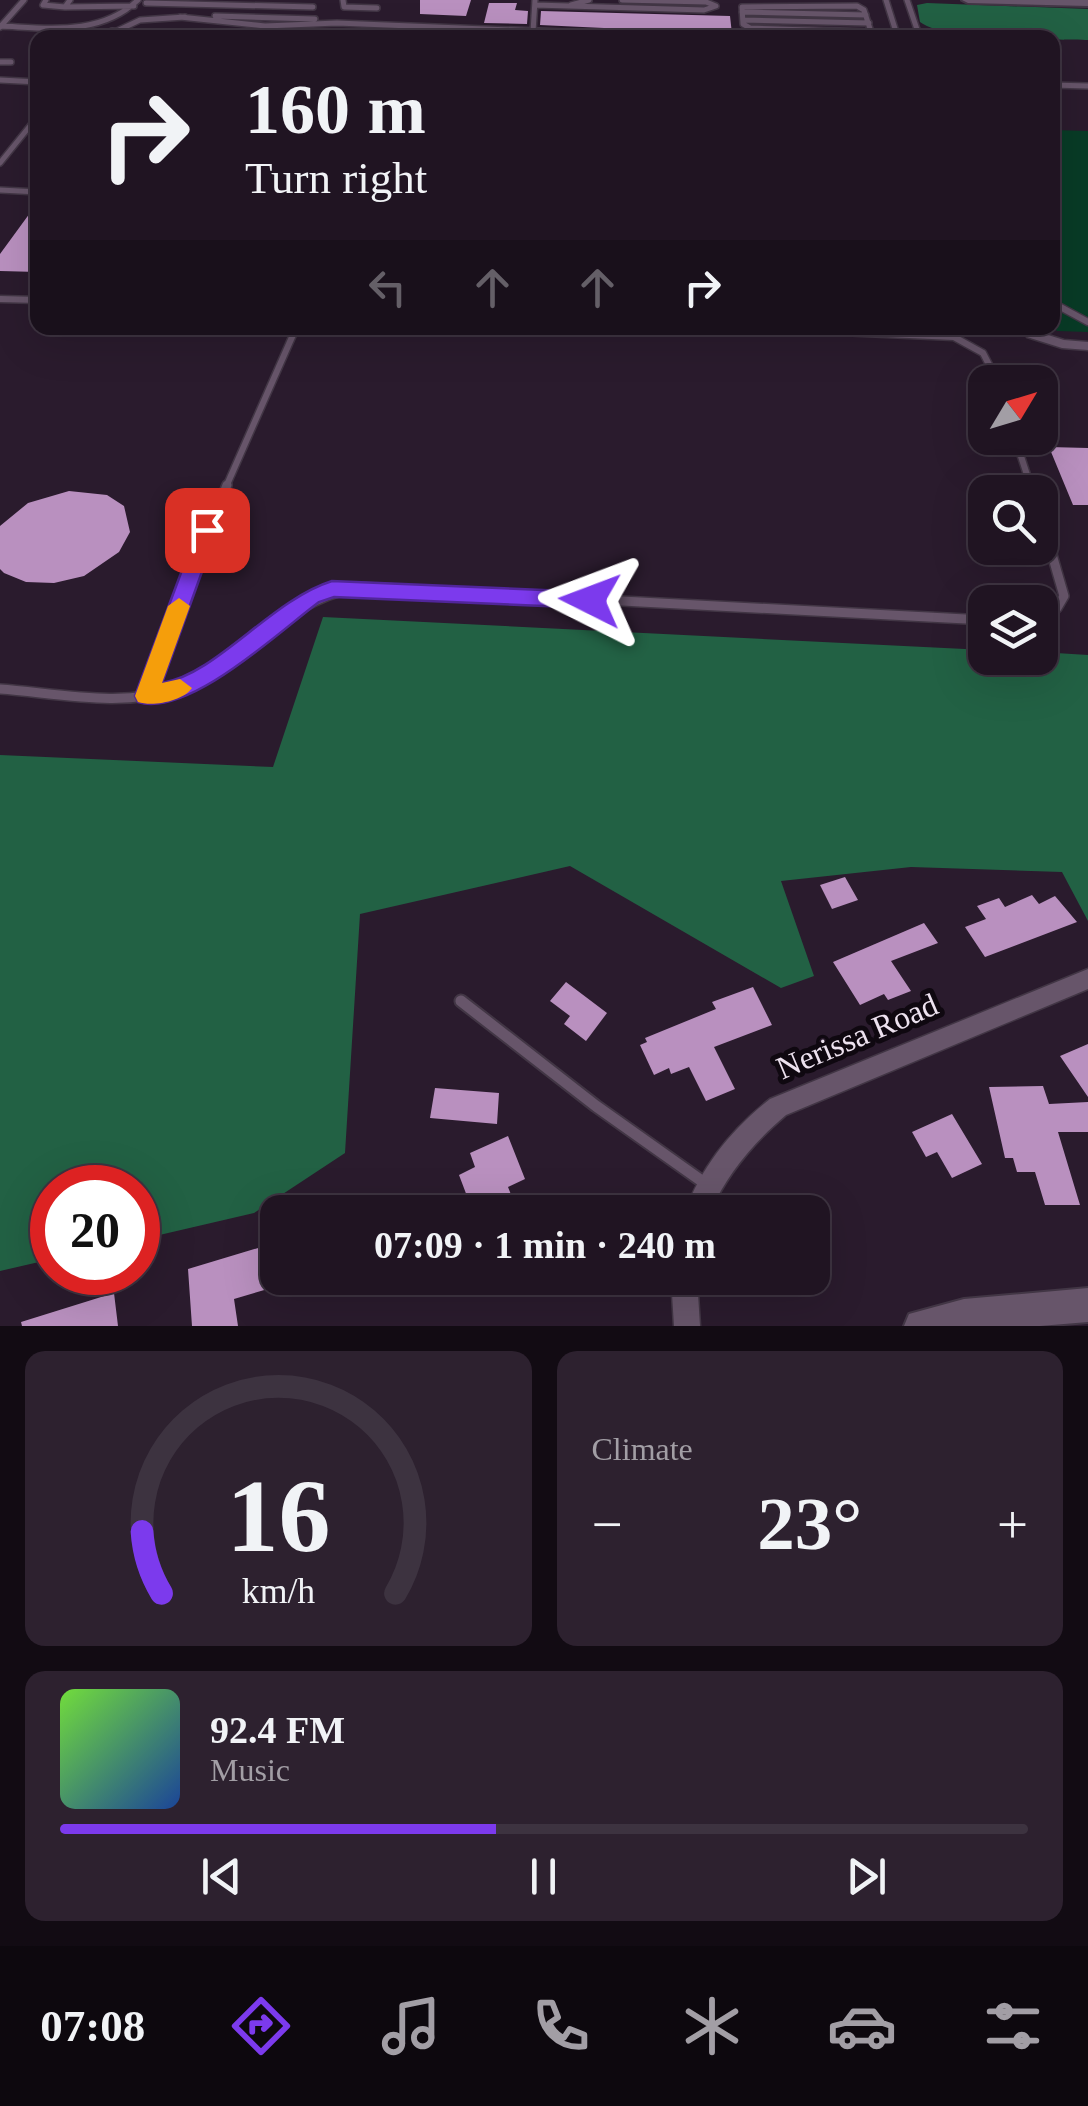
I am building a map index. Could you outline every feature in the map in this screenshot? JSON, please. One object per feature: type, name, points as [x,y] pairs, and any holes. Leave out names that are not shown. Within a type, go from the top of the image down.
[{"type":"street","points":[[968,0],[1088,4]]},
{"type":"street","points":[[1039,335],[1062,344],[1088,346]]},
{"type":"street","name":"Nerissa Road","points":[[704,1195],[723,1159],[745,1132],[778,1106],[1088,979]]},
{"type":"street","points":[[682,1295],[687,1326]]},
{"type":"street","points":[[921,1326],[964,1316],[1088,1305]]},
{"type":"lane","points":[[0,27],[24,0]]},
{"type":"lane","points":[[46,0],[46,6],[64,7],[141,2],[313,7]]},
{"type":"lane","points":[[64,7],[70,0]]},
{"type":"lane","points":[[86,7],[91,0]]},
{"type":"lane","points":[[109,7],[114,0]]},
{"type":"lane","points":[[343,0],[344,7],[377,8]]},
{"type":"lane","points":[[370,24],[380,0]]},
{"type":"lane","points":[[569,6],[589,0]]},
{"type":"lane","points":[[532,30],[535,2],[716,8],[706,2],[622,0]]},
{"type":"lane","points":[[886,0],[895,30]]},
{"type":"lane","points":[[907,0],[917,30]]},
{"type":"lane","points":[[0,27],[96,24],[124,16],[141,2]]},
{"type":"lane","points":[[130,22],[141,2]]},
{"type":"lane","points":[[798,5],[804,30],[750,28],[743,20],[742,6],[746,4],[857,6],[866,14],[871,30]]},
{"type":"lane","points":[[742,12],[866,14]]},
{"type":"lane","points":[[114,30],[130,22],[180,17],[265,26],[337,23],[474,30]]},
{"type":"lane","points":[[743,20],[869,23]]},
{"type":"lane","points":[[0,27],[30,32]]},
{"type":"lane","points":[[0,62],[11,62]]},
{"type":"lane","points":[[0,80],[30,82]]},
{"type":"lane","points":[[1060,85],[1088,86]]},
{"type":"lane","points":[[1,161],[30,126]]},
{"type":"lane","points":[[0,190],[30,192]]},
{"type":"lane","points":[[0,299],[30,300]]},
{"type":"lane","points":[[1060,306],[1088,322]]},
{"type":"lane","points":[[146,696],[207,530],[293,335]]},
{"type":"lane","points":[[927,335],[954,337],[975,344],[992,365]]},
{"type":"lane","points":[[1057,565],[1064,596],[1058,606]]},
{"type":"lane","points":[[0,689],[146,696],[175,690],[197,680],[311,596],[356,587],[968,619]]},
{"type":"lane","points":[[461,1001],[596,1106],[708,1186]]},
{"type":"green space","points":[[917,5],[1088,9],[1088,40],[1060,39],[1060,30],[941,30],[920,22]]},
{"type":"green space","points":[[1060,130],[1088,131],[1088,332],[1060,331]]},
{"type":"green space","points":[[323,617],[968,649],[968,675],[1058,675],[1058,653],[1088,655],[1088,921],[1062,872],[911,867],[781,881],[814,976],[781,988],[570,866],[360,914],[345,1153],[281,1195],[260,1195],[260,1209],[254,1213],[160,1235],[160,1165],[30,1165],[30,1264],[0,1271],[0,755],[273,767]]},
{"type":"building","points":[[420,0],[471,0],[466,16],[420,14]]},
{"type":"building","points":[[489,3],[517,3],[515,10],[528,11],[527,24],[484,23]]},
{"type":"building","points":[[541,11],[730,16],[732,30],[647,30],[540,25]]},
{"type":"building","points":[[30,213],[30,272],[0,271],[0,254]]},
{"type":"building","points":[[1058,447],[1088,448],[1088,505],[1073,505],[1052,455],[1058,455]]},
{"type":"building","points":[[69,491],[107,495],[124,506],[130,532],[119,552],[84,576],[54,583],[26,582],[4,573],[0,569],[0,526],[28,503]]},
{"type":"building","points":[[845,877],[858,900],[832,909],[820,885]]},
{"type":"building","points":[[1032,895],[1039,904],[1055,896],[1077,922],[985,957],[965,927],[986,919],[977,906],[999,898],[1005,907]]},
{"type":"building","points":[[924,923],[938,943],[891,961],[911,991],[888,1000],[884,994],[860,1005],[833,962]]},
{"type":"building","points":[[566,982],[607,1013],[586,1041],[564,1024],[570,1016],[550,1001]]},
{"type":"building","points":[[753,987],[772,1025],[714,1047],[735,1089],[706,1101],[689,1067],[671,1074],[669,1068],[654,1075],[640,1045],[647,1042],[645,1038],[716,1009],[712,1002]]},
{"type":"building","points":[[1088,1044],[1088,1097],[1060,1056]]},
{"type":"building","points":[[1043,1086],[1049,1104],[1088,1102],[1088,1132],[1058,1132],[1080,1205],[1045,1205],[1035,1172],[1017,1172],[1013,1158],[1005,1158],[989,1087]]},
{"type":"building","points":[[435,1088],[499,1093],[497,1124],[430,1118]]},
{"type":"building","points":[[952,1114],[982,1164],[952,1178],[937,1152],[926,1157],[912,1132]]},
{"type":"building","points":[[508,1136],[525,1179],[508,1187],[511,1195],[467,1195],[459,1175],[475,1167],[470,1153]]},
{"type":"building","points":[[260,1247],[260,1291],[234,1299],[238,1326],[192,1326],[188,1269]]},
{"type":"building","points":[[114,1295],[118,1326],[22,1326],[21,1322]]},
{"type":"slow traffic","points":[[179,606],[146,696],[180,688]]},
{"type":"route","points":[[207,530],[146,696],[197,680],[311,596],[332,589],[356,587],[590,600]]}]
